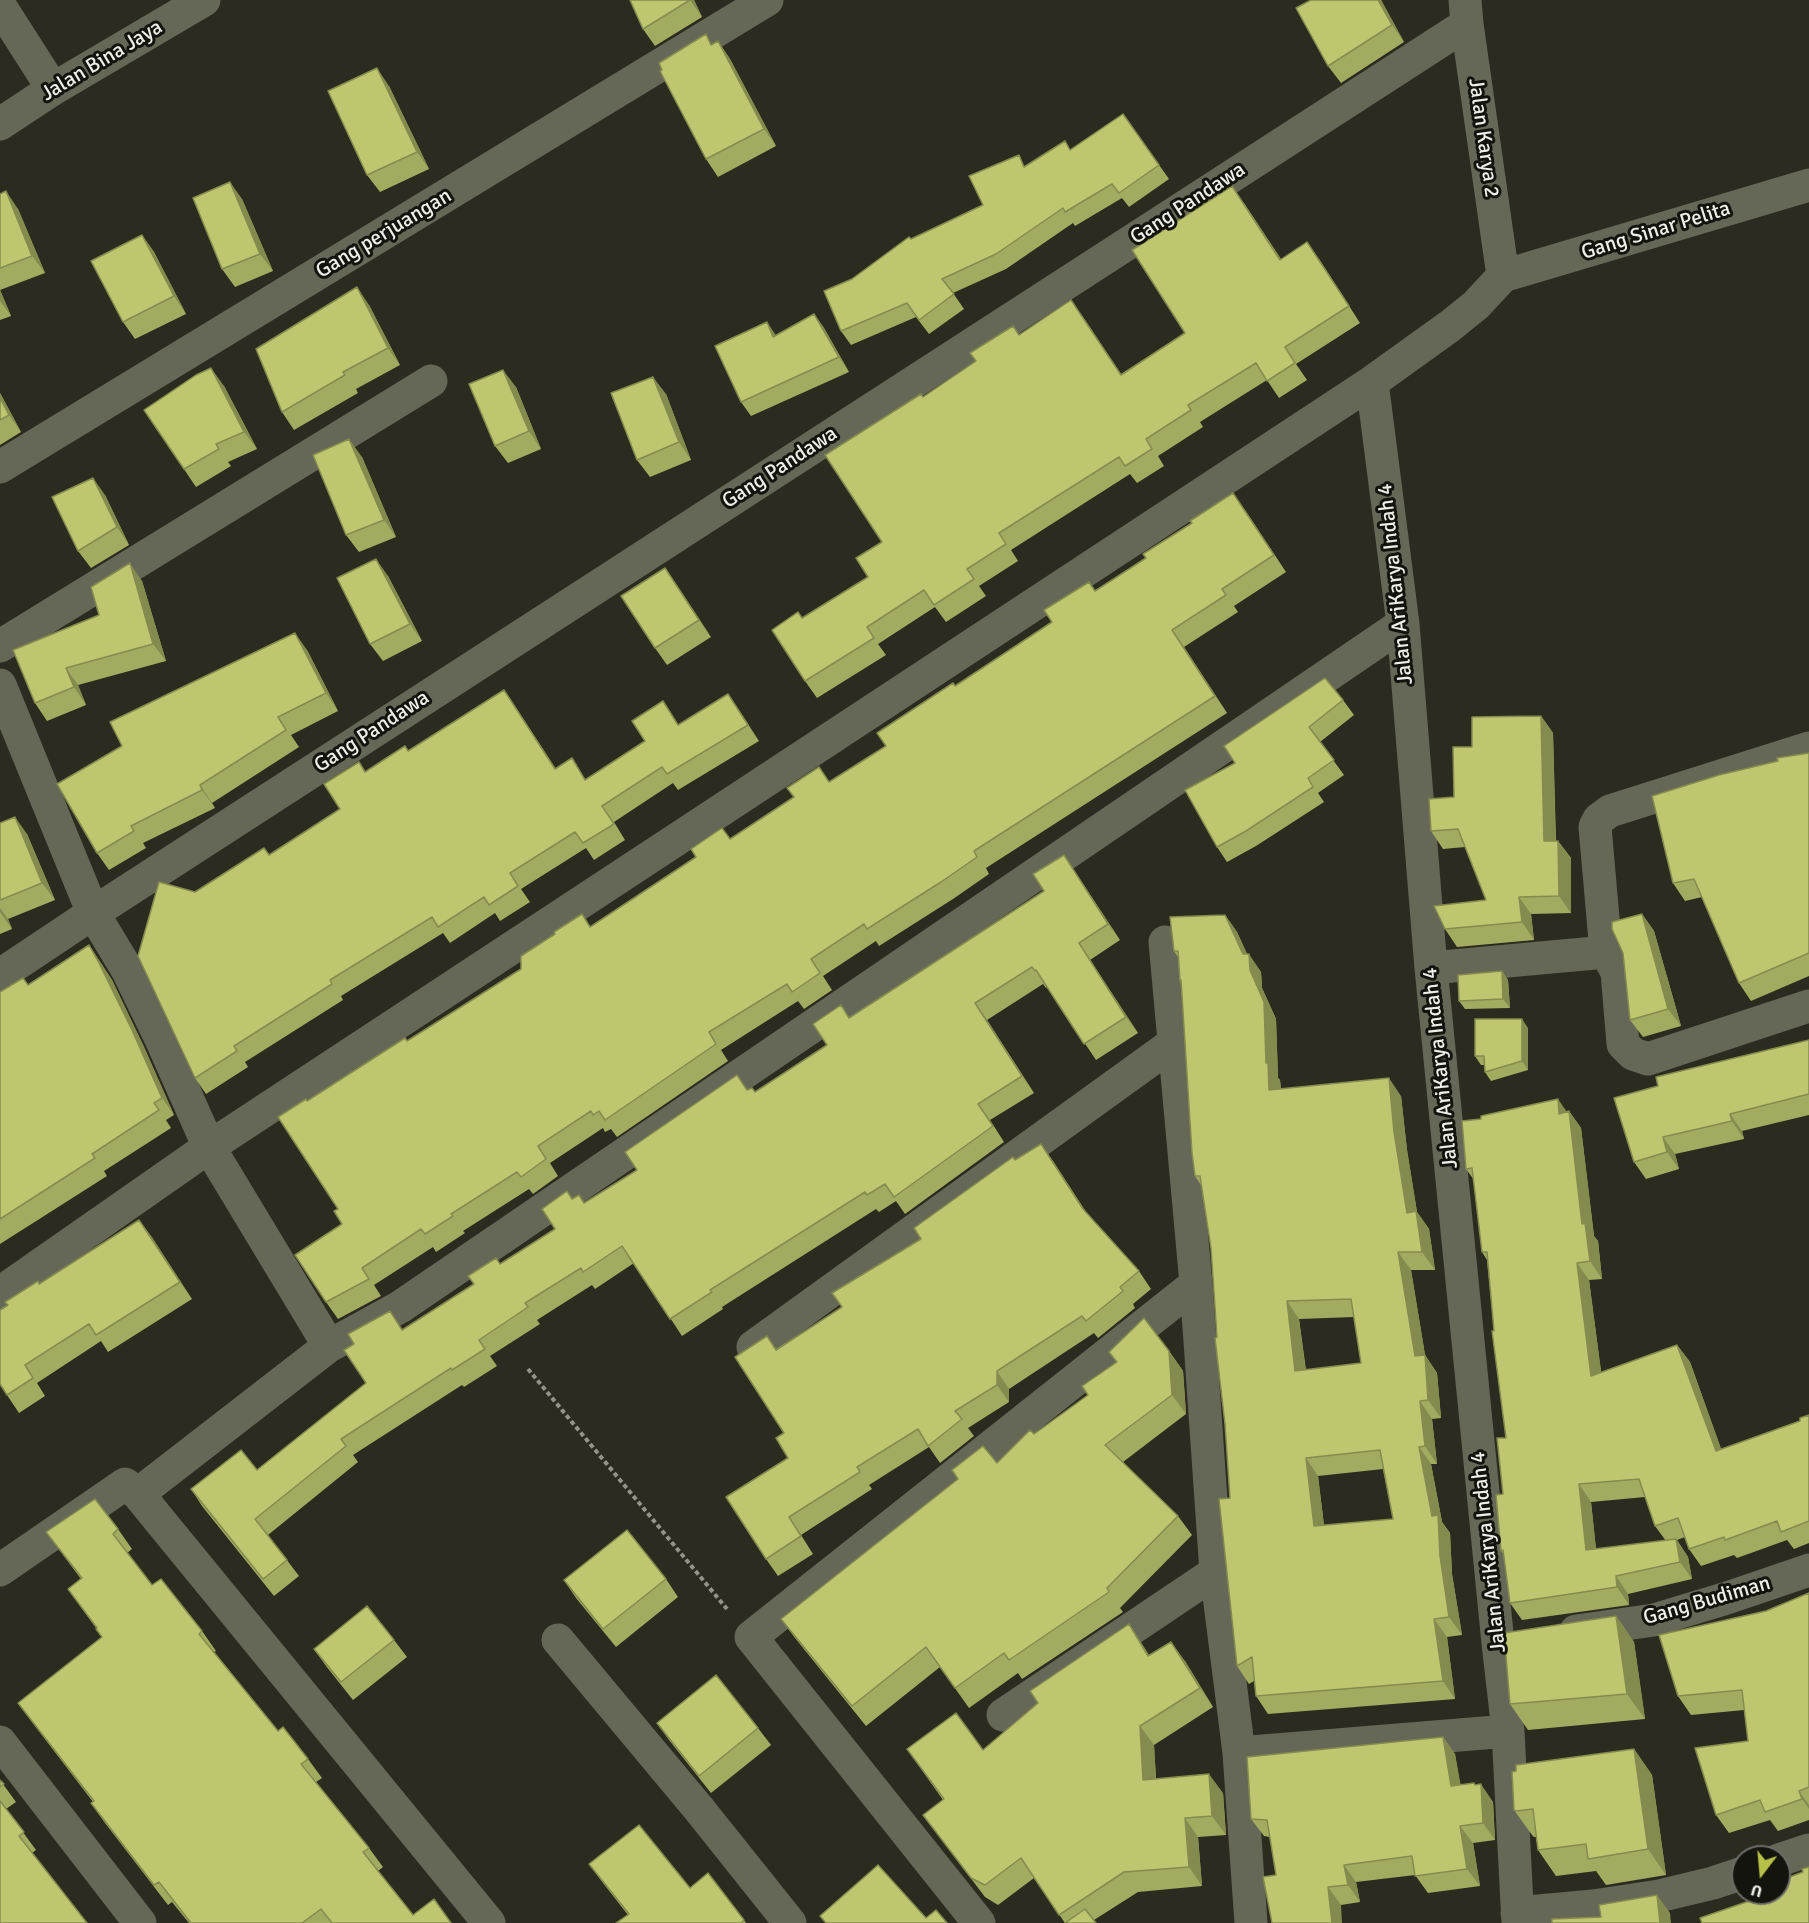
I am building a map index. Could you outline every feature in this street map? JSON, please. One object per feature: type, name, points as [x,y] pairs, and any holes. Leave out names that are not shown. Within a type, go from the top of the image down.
[{"type":"street","name":"Gang perjuangan","points":[[0,467],[767,0]]},
{"type":"street","name":"Jalan Bina Jaya","points":[[0,124],[186,4]]},
{"type":"street","points":[[0,6],[53,89]]},
{"type":"street","name":"Jalan Karya 2","points":[[1466,12],[1503,276]]},
{"type":"street","name":"Gang Pandawa","points":[[0,975],[1466,12]]},
{"type":"street","name":"Gang Sinar Pelita","points":[[1503,276],[1809,185]]},
{"type":"street","points":[[0,1293],[209,1147],[1372,382],[1450,326],[1476,304],[1503,276]]},
{"type":"street","points":[[0,646],[431,381]]},
{"type":"street","name":"Jalan AriKarya Indah 4","points":[[1372,382],[1403,624],[1431,968],[1508,1731],[1517,1918]]},
{"type":"street","points":[[138,1494],[329,1346],[400,1307],[1403,624]]},
{"type":"street","points":[[0,685],[93,913],[128,971],[209,1147],[329,1346]]},
{"type":"street","points":[[1809,748],[1610,812],[1599,819],[1595,827],[1606,952],[1617,972],[1623,1044],[1633,1053],[1648,1059],[1809,1006]]},
{"type":"street","points":[[1165,942],[1196,1284],[1216,1572],[1239,1753],[1251,1923]]},
{"type":"street","points":[[1431,968],[1606,952]]},
{"type":"street","points":[[753,1347],[1174,1043]]},
{"type":"street","points":[[979,1923],[751,1638],[1196,1284]]},
{"type":"street","points":[[0,1570],[125,1484],[138,1494],[489,1923]]},
{"type":"street","name":"Gang Budiman","points":[[1498,1643],[1654,1620],[1809,1570]]},
{"type":"street","points":[[1003,1715],[1216,1572]]},
{"type":"street","points":[[558,1640],[699,1809],[790,1923]]},
{"type":"street","points":[[1239,1753],[1508,1731]]},
{"type":"street","points":[[0,1742],[140,1923]]},
{"type":"street","points":[[1791,1856],[1809,1850]]},
{"type":"street","points":[[1517,1918],[1659,1896],[1731,1877]]},
{"type":"path","points":[[528,1368],[751,1638]]},
{"type":"building","points":[[630,0],[690,0],[643,29]]},
{"type":"building","points":[[1311,0],[1378,0],[1392,25],[1328,66],[1296,8]]},
{"type":"building","points":[[706,34],[711,45],[718,41],[764,129],[706,159],[660,71],[662,70],[659,63]]},
{"type":"building","points":[[377,68],[417,152],[367,175],[328,91]]},
{"type":"building","points":[[1123,114],[1159,165],[1119,193],[1112,184],[1065,212],[1063,208],[996,254],[942,279],[954,294],[919,320],[907,303],[841,331],[824,291],[852,279],[909,237],[911,239],[983,205],[969,176],[1019,155],[1024,167],[1065,141],[1070,150]]},
{"type":"building","points":[[230,182],[260,254],[222,269],[193,198]]},
{"type":"building","points":[[1232,186],[1280,260],[1307,242],[1349,306],[1285,347],[1295,363],[1267,381],[1256,363],[1188,405],[1191,410],[1146,439],[1152,449],[1125,466],[1119,457],[999,533],[1006,544],[967,569],[974,579],[934,605],[924,590],[867,627],[874,638],[805,681],[772,630],[798,612],[802,618],[868,577],[856,558],[882,542],[825,455],[921,394],[923,397],[976,361],[970,353],[1013,326],[1019,335],[1071,300],[1121,375],[1185,333],[1132,250]]},
{"type":"building","points":[[6,191],[32,256],[0,268],[0,194]]},
{"type":"building","points":[[142,235],[174,296],[123,322],[91,261]]},
{"type":"building","points":[[357,287],[388,348],[343,372],[345,375],[282,412],[256,349]]},
{"type":"building","points":[[814,314],[839,357],[741,402],[715,346],[767,322],[773,337]]},
{"type":"building","points":[[211,368],[244,432],[216,444],[219,449],[184,469],[144,410],[196,375]]},
{"type":"building","points":[[503,370],[529,431],[495,446],[469,384]]},
{"type":"building","points":[[653,377],[679,442],[637,460],[611,393]]},
{"type":"building","points":[[0,398],[9,415],[0,420]]},
{"type":"building","points":[[349,439],[384,520],[346,535],[313,455]]},
{"type":"building","points":[[93,478],[117,527],[78,551],[52,497]]},
{"type":"building","points":[[1233,493],[1274,555],[1222,589],[1226,595],[1172,630],[1215,696],[974,851],[977,857],[941,882],[867,929],[864,924],[811,959],[820,973],[792,992],[787,984],[709,1032],[716,1044],[605,1120],[599,1111],[593,1115],[591,1111],[538,1146],[546,1159],[521,1177],[517,1172],[451,1214],[453,1216],[425,1234],[421,1229],[362,1268],[369,1279],[326,1302],[295,1255],[342,1224],[334,1211],[338,1209],[278,1117],[405,1038],[407,1041],[521,969],[521,956],[582,914],[590,927],[696,857],[691,849],[722,828],[730,839],[794,797],[787,788],[819,767],[829,782],[886,746],[877,733],[953,683],[955,686],[1052,622],[1044,610],[1089,582],[1095,591],[1146,558],[1143,554],[1192,523],[1190,521]]},
{"type":"building","points":[[376,559],[410,624],[370,644],[337,578]]},
{"type":"building","points":[[130,563],[153,644],[66,668],[74,687],[35,703],[13,650],[99,615],[91,587]]},
{"type":"building","points":[[665,568],[699,620],[655,648],[621,596]]},
{"type":"building","points":[[295,633],[326,693],[278,717],[286,730],[200,785],[202,790],[131,826],[134,831],[97,853],[57,784],[122,746],[110,722]]},
{"type":"building","points":[[1325,678],[1343,700],[1309,727],[1334,760],[1308,778],[1313,787],[1246,831],[1217,847],[1185,790],[1235,763],[1224,746]]},
{"type":"building","points":[[504,690],[555,769],[572,758],[585,780],[645,741],[632,721],[663,701],[678,725],[728,694],[748,725],[667,774],[662,767],[602,806],[614,824],[583,843],[575,832],[510,873],[518,886],[489,905],[484,897],[438,927],[432,917],[330,980],[332,984],[234,1046],[237,1051],[195,1078],[138,956],[159,882],[195,892],[264,848],[269,855],[340,809],[324,784],[359,762],[365,772],[405,746],[408,751]]},
{"type":"building","points":[[1541,716],[1544,841],[1558,841],[1559,896],[1519,897],[1522,922],[1445,929],[1434,906],[1486,900],[1458,829],[1431,831],[1429,799],[1454,797],[1453,747],[1472,747],[1472,717]]},
{"type":"building","points":[[1809,753],[1809,953],[1739,983],[1694,879],[1673,883],[1652,796],[1719,775],[1778,761],[1777,758]]},
{"type":"building","points":[[15,817],[42,883],[0,900],[0,823]]},
{"type":"building","points":[[1064,855],[1108,924],[1079,943],[1126,1017],[1084,1044],[1032,967],[975,1003],[1022,1076],[978,1104],[993,1126],[894,1197],[885,1184],[867,1195],[865,1192],[710,1290],[712,1292],[670,1319],[622,1246],[583,1272],[581,1268],[525,1303],[528,1307],[479,1340],[485,1349],[452,1370],[451,1368],[341,1439],[346,1446],[255,1519],[287,1560],[263,1579],[191,1489],[241,1450],[257,1470],[366,1383],[344,1350],[354,1344],[348,1334],[390,1311],[402,1330],[474,1284],[468,1276],[496,1258],[500,1264],[555,1229],[542,1209],[567,1191],[572,1199],[579,1195],[584,1203],[637,1170],[625,1152],[737,1075],[747,1090],[752,1088],[755,1092],[827,1045],[813,1024],[841,1005],[849,1018],[1044,891],[1033,874]]},
{"type":"building","points":[[1642,914],[1668,1009],[1630,1020],[1623,953],[1612,929],[1612,922]]},
{"type":"building","points":[[1225,915],[1243,954],[1249,954],[1250,970],[1264,1002],[1269,1090],[1389,1078],[1394,1132],[1407,1213],[1416,1211],[1422,1252],[1398,1252],[1415,1356],[1425,1355],[1428,1400],[1420,1401],[1425,1446],[1419,1447],[1432,1516],[1438,1515],[1440,1556],[1449,1617],[1434,1619],[1443,1681],[1256,1696],[1252,1657],[1237,1666],[1219,1499],[1230,1498],[1225,1424],[1215,1338],[1217,1337],[1211,1248],[1200,1176],[1195,1176],[1192,1153],[1181,980],[1178,951],[1174,951],[1170,917]],"holes":[[[1351,1299],[1361,1363],[1295,1371],[1287,1301]],[[1380,1450],[1393,1519],[1314,1526],[1306,1458]]]},
{"type":"building","points":[[89,945],[132,1030],[162,1098],[154,1103],[159,1110],[92,1154],[95,1158],[0,1219],[0,992],[23,978],[28,985]]},
{"type":"building","points":[[1502,971],[1503,999],[1459,1001],[1458,975]]},
{"type":"building","points":[[1475,1019],[1522,1019],[1522,1061],[1485,1072],[1484,1056],[1475,1056]]},
{"type":"building","points":[[1809,1040],[1809,1094],[1730,1114],[1732,1121],[1663,1137],[1667,1152],[1634,1162],[1614,1098],[1658,1086],[1656,1077]]},
{"type":"building","points":[[1558,1099],[1559,1114],[1569,1111],[1582,1224],[1585,1223],[1590,1261],[1577,1263],[1591,1376],[1677,1345],[1716,1451],[1800,1421],[1800,1418],[1809,1415],[1809,1521],[1781,1532],[1777,1521],[1725,1540],[1724,1537],[1689,1549],[1678,1518],[1655,1526],[1639,1479],[1579,1484],[1586,1550],[1676,1539],[1680,1562],[1616,1576],[1617,1587],[1510,1603],[1503,1550],[1501,1551],[1496,1495],[1503,1494],[1497,1438],[1506,1438],[1492,1331],[1494,1331],[1487,1252],[1482,1252],[1472,1168],[1466,1169],[1462,1121],[1481,1119],[1481,1116]]},
{"type":"building","points":[[1041,1144],[1083,1209],[1139,1271],[1120,1287],[1123,1291],[1086,1321],[1082,1316],[997,1371],[997,1385],[955,1411],[962,1419],[928,1446],[918,1429],[857,1467],[860,1472],[789,1517],[801,1536],[766,1559],[726,1497],[788,1458],[776,1438],[784,1433],[735,1357],[767,1336],[776,1350],[842,1307],[832,1293],[921,1239],[914,1228],[1013,1157],[1015,1160]]},
{"type":"building","points":[[139,1220],[180,1282],[96,1335],[89,1324],[25,1365],[33,1378],[7,1395],[0,1384],[0,1310],[8,1305],[5,1302],[38,1281],[39,1284]]},
{"type":"building","points":[[1144,1318],[1169,1351],[1172,1395],[1105,1445],[1178,1516],[1107,1588],[1109,1592],[1009,1660],[1004,1653],[955,1688],[926,1647],[852,1706],[781,1619],[958,1479],[952,1470],[983,1446],[997,1463],[1030,1430],[1034,1434],[1088,1395],[1082,1386],[1117,1362],[1109,1352]]},
{"type":"building","points":[[95,1499],[118,1529],[113,1534],[152,1585],[161,1579],[202,1631],[199,1634],[278,1731],[283,1727],[308,1759],[301,1764],[369,1848],[363,1852],[413,1915],[434,1899],[451,1923],[332,1923],[321,1909],[302,1923],[191,1923],[159,1882],[154,1885],[91,1803],[94,1801],[18,1703],[102,1637],[68,1589],[82,1578],[46,1532]]},
{"type":"building","points":[[627,1530],[666,1579],[603,1629],[564,1580]]},
{"type":"building","points":[[1809,1593],[1809,1787],[1799,1791],[1802,1799],[1765,1812],[1760,1800],[1716,1815],[1695,1748],[1748,1741],[1742,1690],[1678,1696],[1659,1635],[1766,1611]]},
{"type":"building","points":[[367,1606],[394,1640],[341,1682],[314,1649]]},
{"type":"building","points":[[1616,1616],[1627,1694],[1510,1704],[1504,1633]]},
{"type":"building","points":[[1129,1624],[1148,1656],[1171,1642],[1200,1688],[1140,1726],[1143,1780],[1209,1774],[1212,1816],[1185,1818],[1189,1867],[1124,1872],[1059,1915],[1021,1858],[985,1885],[971,1878],[923,1815],[944,1799],[907,1749],[956,1713],[983,1750],[1038,1703],[1030,1691]]},
{"type":"building","points":[[716,1675],[758,1728],[699,1776],[657,1723]]},
{"type":"building","points":[[1443,1737],[1451,1786],[1481,1784],[1483,1823],[1460,1826],[1467,1869],[1415,1876],[1412,1856],[1344,1865],[1348,1885],[1328,1887],[1332,1923],[1272,1923],[1263,1877],[1276,1875],[1267,1820],[1251,1819],[1247,1757]]},
{"type":"building","points":[[1634,1749],[1648,1849],[1588,1859],[1586,1844],[1538,1850],[1533,1809],[1514,1810],[1512,1772],[1516,1771],[1516,1765]]},
{"type":"building","points":[[0,1801],[24,1832],[19,1836],[87,1923],[0,1923]]},
{"type":"building","points":[[639,1825],[690,1888],[708,1873],[744,1920],[741,1923],[616,1923],[629,1914],[589,1864]]},
{"type":"building","points":[[878,1865],[926,1918],[936,1910],[947,1923],[826,1923],[820,1916]]},
{"type":"building","points":[[1809,1867],[1809,1923],[1702,1923],[1700,1918],[1738,1905],[1791,1905],[1791,1876],[1803,1872],[1802,1869]]},
{"type":"building","points":[[1657,1895],[1660,1923],[1552,1923],[1552,1919],[1601,1917],[1599,1905]]},
{"type":"building","points":[[1085,1909],[1096,1923],[1065,1923]]}]
